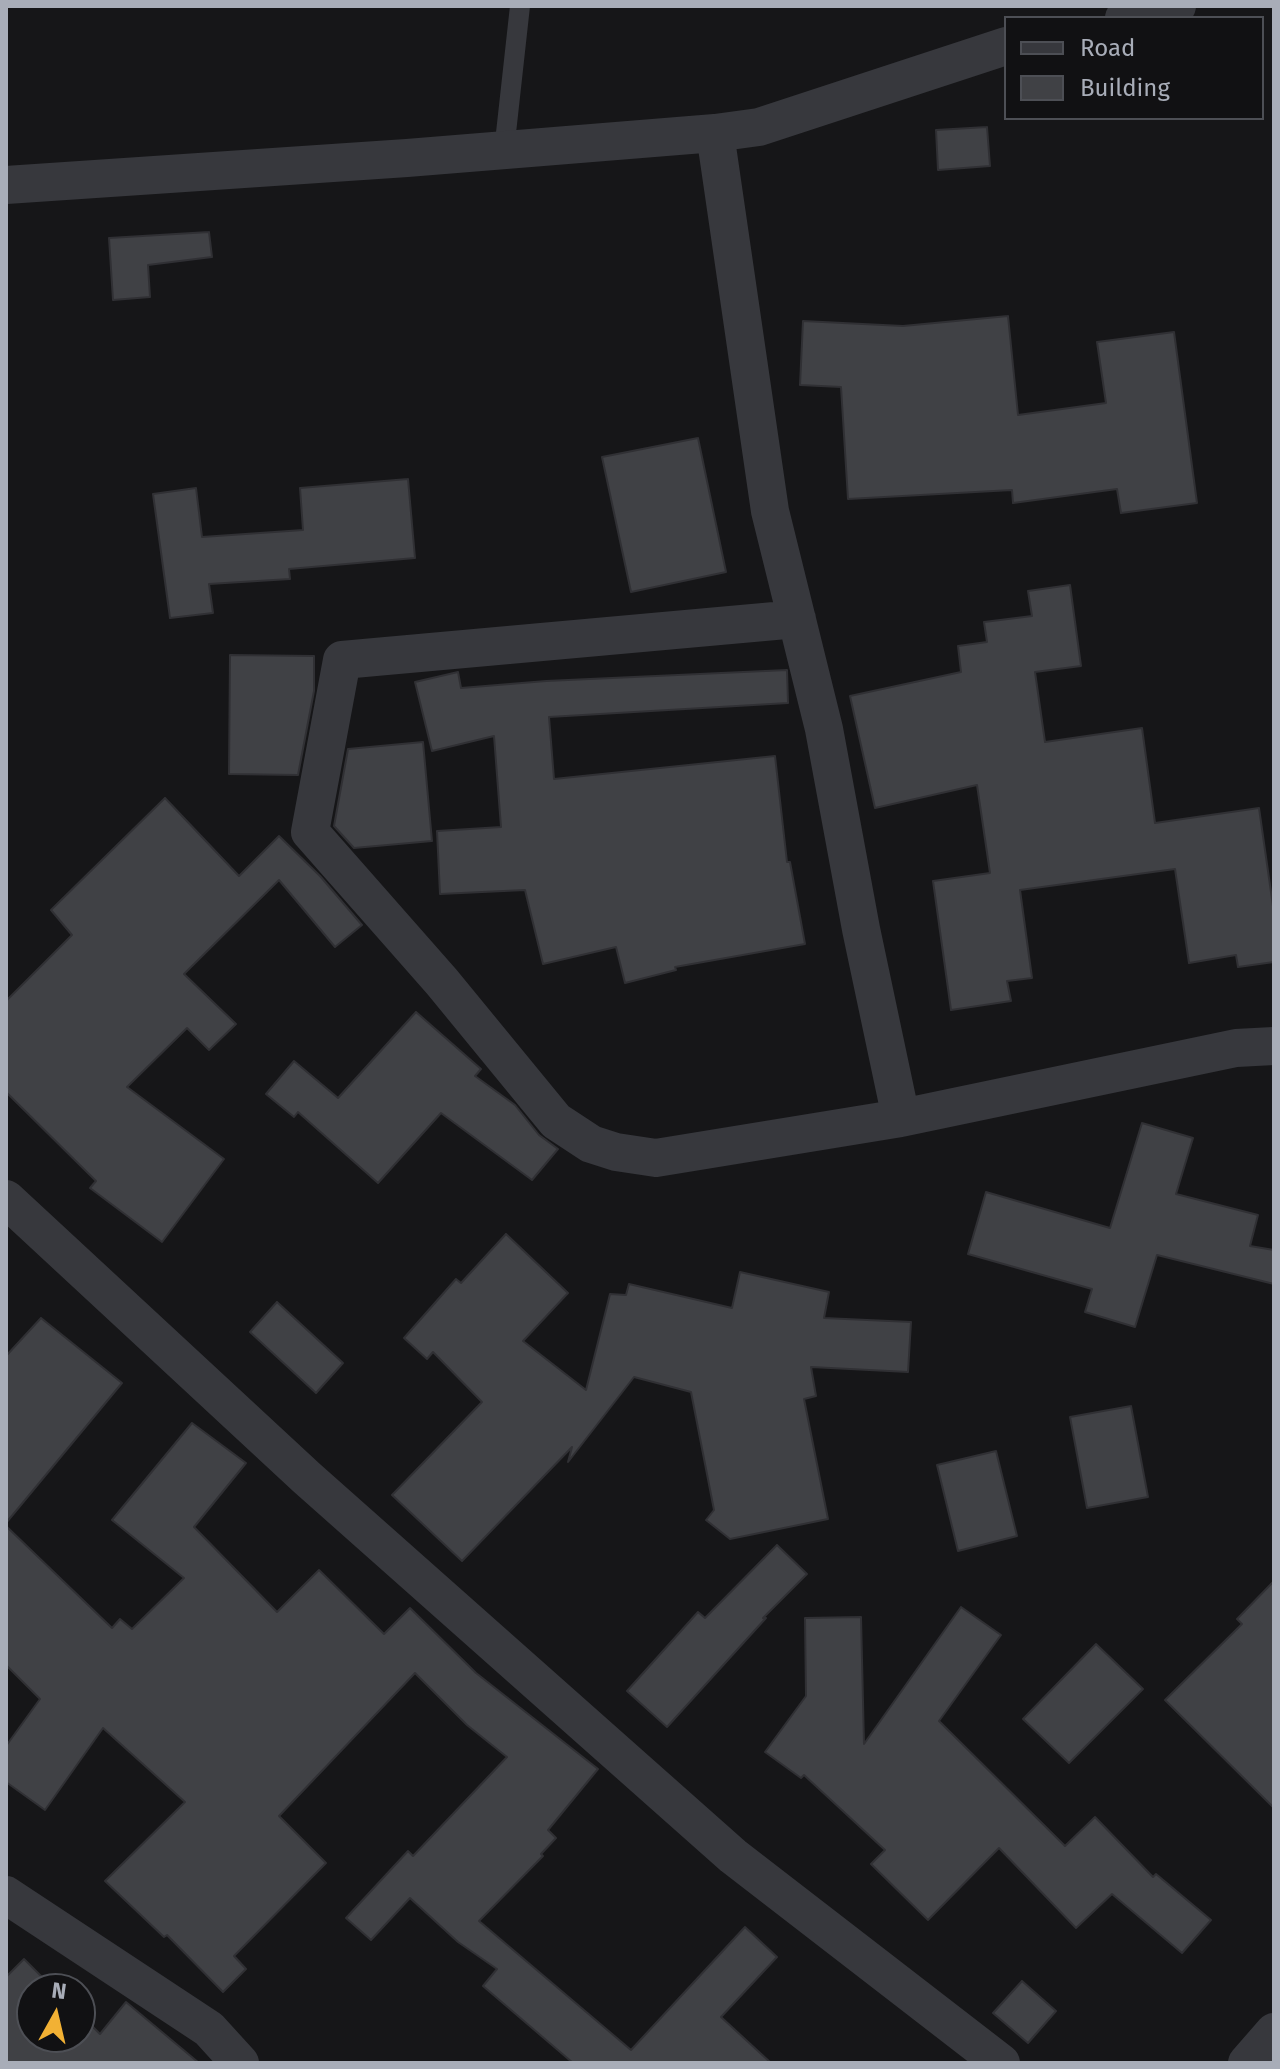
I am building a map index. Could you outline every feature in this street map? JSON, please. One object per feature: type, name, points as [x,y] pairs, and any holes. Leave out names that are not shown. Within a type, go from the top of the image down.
[{"type":"street","points":[[1133,16],[1177,6]]},
{"type":"street","points":[[6,185],[504,151],[759,127],[1004,47]]},
{"type":"street","points":[[715,133],[770,511],[824,729],[858,914],[901,1118]]},
{"type":"street","points":[[797,619],[342,660],[310,832],[442,982],[556,1121],[591,1144],[616,1152],[656,1158],[901,1118],[1236,1048],[1274,1046]]},
{"type":"street","points":[[6,1199],[307,1478],[733,1856],[1001,2063]]},
{"type":"street","points":[[6,1895],[209,2029],[240,2063]]},
{"type":"street","points":[[1247,2063],[1274,2032]]},
{"type":"lane","points":[[504,151],[520,6]]},
{"type":"building","points":[[987,127],[990,166],[938,170],[936,130]]},
{"type":"building","points":[[209,232],[212,257],[148,265],[150,297],[113,300],[109,238]]},
{"type":"building","points":[[1008,316],[1018,415],[1106,403],[1097,342],[1174,332],[1197,503],[1121,513],[1117,489],[1013,503],[1012,490],[848,499],[841,387],[800,385],[803,321],[903,326]]},
{"type":"building","points":[[698,438],[726,572],[631,592],[602,457]]},
{"type":"building","points":[[408,479],[415,558],[289,569],[290,579],[209,584],[213,613],[170,618],[153,494],[196,488],[202,537],[303,530],[300,488]]},
{"type":"building","points":[[1070,585],[1081,666],[1035,672],[1045,742],[1142,728],[1155,823],[1259,808],[1274,913],[1274,962],[1238,967],[1236,955],[1189,963],[1175,869],[1020,890],[1032,978],[1007,981],[1011,1001],[951,1010],[933,881],[990,873],[977,785],[875,808],[850,696],[961,672],[958,646],[987,642],[984,622],[1032,616],[1028,591]]},
{"type":"building","points":[[230,655],[314,656],[314,691],[298,775],[229,774]]},
{"type":"building","points":[[787,670],[788,703],[549,717],[554,779],[775,756],[787,862],[790,862],[805,944],[675,967],[676,970],[625,983],[616,947],[543,964],[525,890],[440,894],[437,831],[501,827],[494,736],[432,751],[415,682],[458,672],[461,688]]},
{"type":"building","points":[[423,742],[432,841],[354,848],[334,826],[348,749]]},
{"type":"building","points":[[165,798],[239,876],[279,836],[320,876],[362,925],[335,947],[279,880],[184,974],[236,1024],[209,1050],[187,1028],[127,1087],[224,1159],[162,1242],[90,1188],[96,1181],[6,1092],[6,1001],[72,935],[51,910]]},
{"type":"building","points":[[416,1012],[481,1069],[475,1076],[515,1105],[539,1135],[558,1149],[532,1180],[441,1113],[378,1183],[298,1112],[294,1117],[266,1094],[294,1061],[338,1098]]},
{"type":"building","points":[[1142,1123],[1193,1138],[1176,1194],[1258,1215],[1250,1246],[1274,1250],[1274,1284],[1157,1255],[1135,1327],[1085,1312],[1092,1289],[968,1254],[986,1192],[1110,1228]]},
{"type":"building","points":[[506,1234],[568,1293],[523,1341],[586,1390],[610,1294],[626,1295],[629,1284],[732,1308],[740,1272],[829,1292],[824,1318],[911,1322],[908,1372],[811,1367],[816,1396],[804,1399],[828,1519],[730,1539],[706,1520],[714,1510],[691,1392],[634,1377],[568,1462],[572,1447],[462,1561],[392,1495],[482,1402],[433,1352],[427,1359],[404,1338],[456,1279],[461,1283]]},
{"type":"building","points":[[277,1302],[343,1363],[316,1393],[250,1332]]},
{"type":"building","points":[[41,1318],[122,1383],[6,1523],[6,1356]]},
{"type":"building","points":[[1131,1406],[1148,1497],[1087,1508],[1070,1417]]},
{"type":"building","points":[[192,1423],[246,1463],[194,1527],[277,1612],[319,1570],[384,1634],[410,1608],[476,1673],[598,1769],[548,1830],[556,1838],[541,1854],[543,1856],[479,1921],[631,2050],[745,1927],[777,1957],[721,2017],[771,2063],[573,2063],[483,1986],[497,1969],[458,1942],[410,1898],[371,1940],[346,1918],[408,1851],[413,1856],[507,1757],[467,1725],[415,1673],[279,1816],[326,1863],[234,1956],[246,1969],[223,1992],[167,1935],[164,1937],[105,1881],[185,1802],[103,1728],[45,1810],[6,1782],[6,1746],[40,1699],[6,1665],[6,1526],[112,1628],[120,1619],[132,1629],[184,1578],[112,1520]]},
{"type":"building","points":[[996,1451],[1017,1536],[958,1551],[937,1465]]},
{"type":"building","points":[[777,1545],[807,1574],[763,1618],[766,1618],[667,1727],[627,1691],[698,1612],[705,1618]]},
{"type":"building","points":[[1274,1581],[1274,1808],[1165,1700],[1242,1624],[1237,1619]]},
{"type":"building","points":[[961,1607],[1001,1635],[939,1721],[1065,1846],[1095,1817],[1153,1877],[1156,1874],[1211,1920],[1182,1953],[1112,1894],[1076,1928],[999,1848],[928,1920],[871,1864],[885,1850],[804,1775],[801,1778],[765,1752],[806,1696],[805,1618],[861,1617],[864,1744]]},
{"type":"building","points":[[1096,1644],[1143,1689],[1069,1763],[1023,1719]]},
{"type":"building","points":[[24,1959],[38,1973],[16,1973],[16,2053],[96,2053],[96,2030],[100,2034],[126,2002],[199,2063],[6,2063],[6,1977]]},
{"type":"building","points":[[1022,1981],[1056,2011],[1028,2043],[993,2013]]}]
